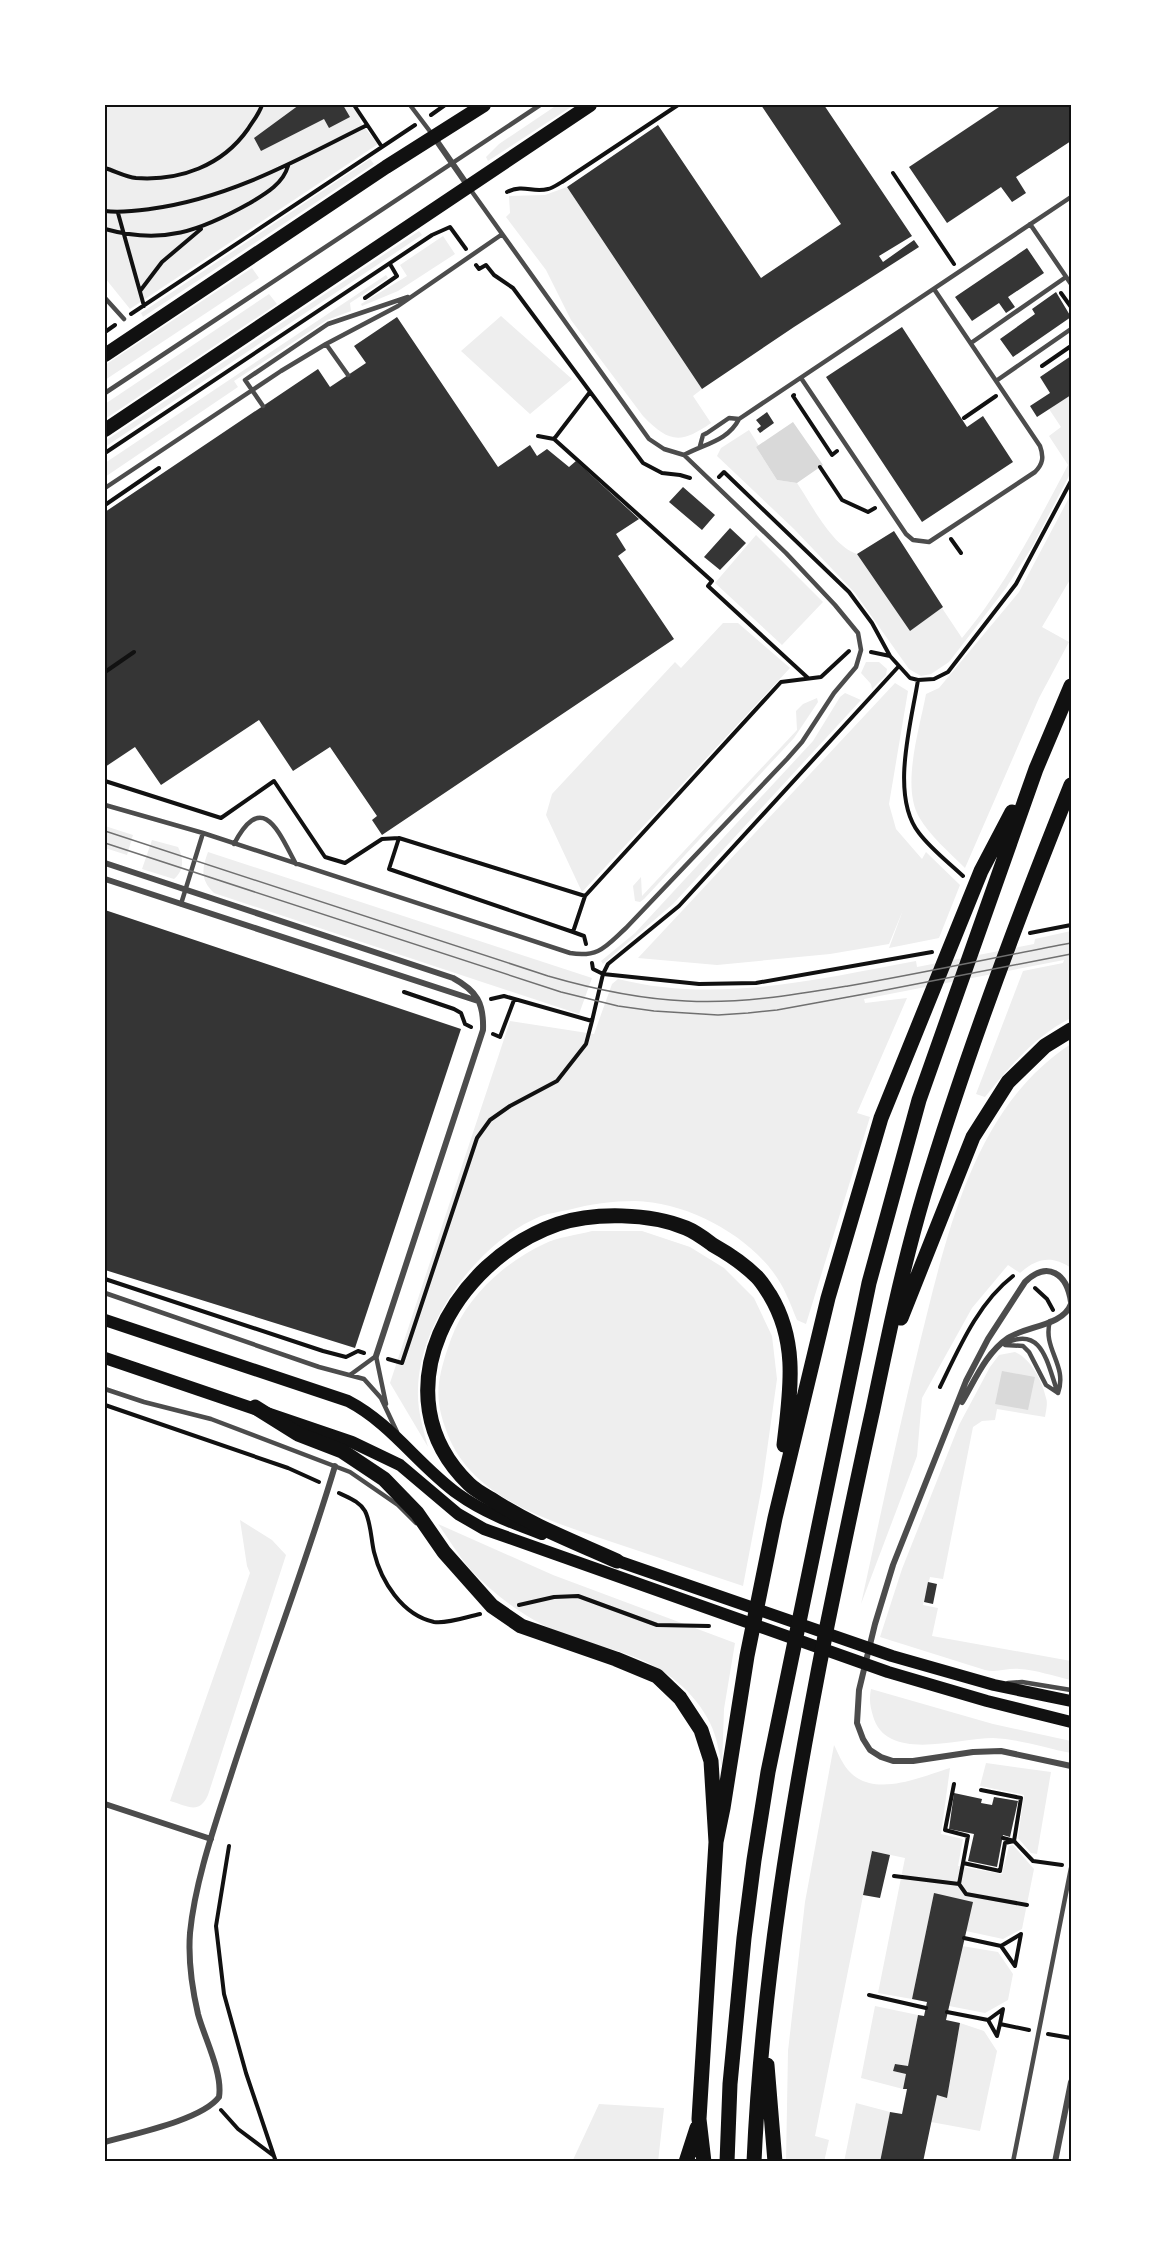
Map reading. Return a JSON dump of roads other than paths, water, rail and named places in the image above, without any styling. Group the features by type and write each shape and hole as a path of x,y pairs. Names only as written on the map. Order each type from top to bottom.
{"highway":[{"path":"727,2162 730,2084 744,1938 768,1772 869,1283 919,1100 1036,769 1071,686"},
{"path":"716,1842 747,1656 775,1518 828,1298 881,1118 981,871 1036,769"},
{"path":"754,2162 763,2020 797,1777 840,1561 883,1363 924,1196 954,1102 1031,886 1071,785"},
{"path":"883,1363 973,1137 1008,1082 1045,1046 1071,1030"},
{"path":"617,1561 510,1511 470,1486 444,1455 429,1418 426,1391 436,1344 446,1321 465,1289 492,1261 558,1224 594,1216 635,1216 687,1228 733,1257 759,1278 780,1313 788,1334 790,1354 790,1392 775,1518"},
{"path":"255,1407 298,1434 342,1451 384,1479 417,1513 444,1552 492,1606 521,1626 616,1659 657,1676 680,1698 701,1730 711,1761 716,1842 699,2119 704,2162"},
{"path":"763,2020 775,2162"},
{"path":"686,2162 699,2119"}],"main road":[{"path":"105,355 484,105"},
{"path":"105,430 590,105"},
{"path":"105,1320 348,1401 380,1421 457,1493 495,1516 617,1561 892,1656 994,1684 1071,1701"},
{"path":"105,1358 255,1407 352,1442 400,1465 458,1514 484,1529 888,1672 1071,1722"}],"street":[{"path":"434,137 468,186"},
{"path":"105,863 453,978 470,987 478,1002 483,1030 376,1356"},
{"path":"105,879 478,1002"},
{"path":"952,1418 986,1361 998,1347 1008,1338 1066,1313 1071,1303 1064,1278 1041,1271 1033,1274 1025,1282 988,1339 966,1381 893,1565 875,1624 859,1690 857,1724 870,1750 893,1761 913,1761 973,1752 1001,1751 1071,1766"},
{"path":"105,2142 183,2119 214,2103 220,2092 198,2015 189,1956 194,1908 211,1839 241,1744 335,1466"},
{"path":"105,1804 211,1839"},
{"path":"1054,2162 1071,2082"}],"lane":[{"path":"410,105 434,137"},
{"path":"105,393 540,105"},
{"path":"105,805 203,833 585,956 596,953 606,946 634,920 802,742 834,693 856,667 861,650 858,633 836,605 684,455 664,449 649,439 468,186"},
{"path":"684,455 700,446 711,444 725,435 734,429 739,419 1071,197"},
{"path":"1030,224 1071,284"},
{"path":"105,488 252,390 326,344 398,306 501,235"},
{"path":"970,343 1066,277"},
{"path":"801,378 886,501 906,534 913,540 929,542 1039,468 1042,461 1040,446 934,289"},
{"path":"263,406 245,380 328,324 414,295"},
{"path":"105,298 124,319"},
{"path":"996,381 1071,329"},
{"path":"326,344 348,375"},
{"path":"700,446 703,435 729,418 739,419"},
{"path":"234,844 241,831 251,821 257,818 265,819 276,827 296,864"},
{"path":"182,904 203,833"},
{"path":"105,1293 318,1367 364,1379 381,1398 406,1447"},
{"path":"1050,1321 1048,1340 1062,1375 1059,1393"},
{"path":"998,1347 1014,1339 1024,1338 1034,1341 1040,1347 1059,1393"},
{"path":"998,1347 1008,1344 1023,1346 1029,1352 1046,1385 1059,1393"},
{"path":"350,1376 376,1356 393,1424"},
{"path":"105,1389 144,1402 211,1419 350,1472 398,1504 444,1552"},
{"path":"994,1684 1022,1682 1071,1690"},
{"path":"1013,2162 1071,1867"}],"tram line":[{"path":"105,831 548,976 599,989 651,998 707,1002 788,995 876,981 1071,943"},
{"path":"105,843 561,992 618,1006 654,1011 718,1015 777,1010 1071,954"}]}
